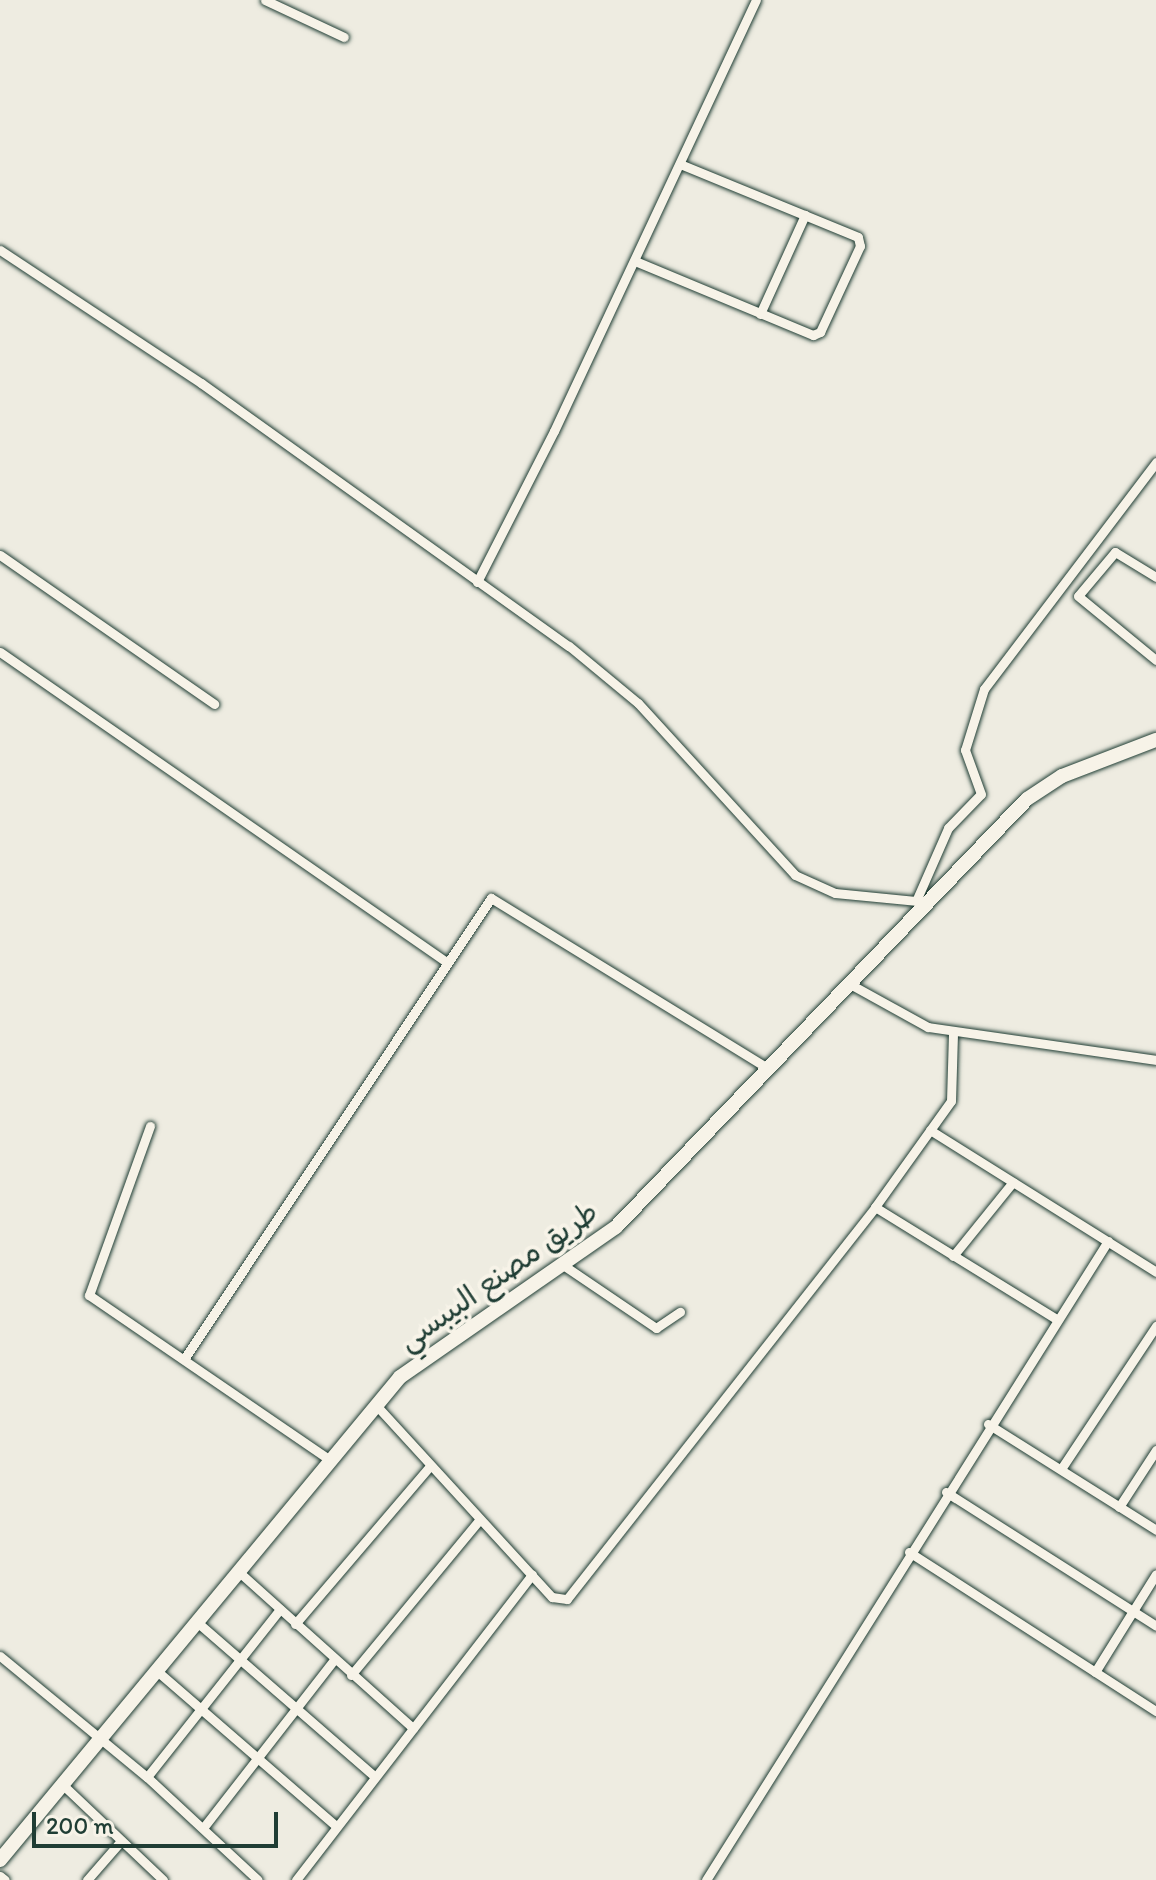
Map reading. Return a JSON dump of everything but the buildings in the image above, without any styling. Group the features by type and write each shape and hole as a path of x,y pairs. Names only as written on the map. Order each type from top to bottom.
{"main road":[{"name":"طريق مصنع البيبسي","path":"0,1860 375,1404 416,1364 566,1267 632,1212 850,984 921,901 1038,790 1075,770 1156,740"}],"street":[{"path":"265,0 344,37"},
{"path":"477,582 635,261 756,0"},
{"path":"635,261 818,335 860,246 858,237 680,164"},
{"path":"760,314 805,215"},
{"path":"0,250 201,383 626,692 795,875 835,893 921,901 948,828 981,794 965,750 984,689 1156,462"},
{"path":"1156,577 1115,552 1078,596 1156,660"},
{"path":"0,555 214,704"},
{"path":"0,652 445,961"},
{"path":"184,1359 486,901 500,900 769,1069"},
{"path":"850,984 928,1027 1156,1060"},
{"path":"375,1404 552,1597 567,1599 875,1207 951,1101 953,1032"},
{"path":"150,1126 89,1295 330,1460"},
{"path":"930,1130 1156,1272"},
{"path":"953,1256 1013,1182"},
{"path":"875,1207 1055,1318"},
{"path":"706,1880 988,1424 1108,1241"},
{"path":"566,1267 656,1328 680,1312"},
{"path":"1061,1469 1156,1326"},
{"path":"988,1424 1156,1530"},
{"path":"1119,1507 1156,1450"},
{"path":"295,1624 430,1466"},
{"path":"946,1492 1156,1626"},
{"path":"351,1675 480,1519"},
{"path":"909,1552 1156,1711"},
{"path":"239,1572 413,1728"},
{"path":"1095,1672 1156,1574"},
{"path":"296,1880 532,1575"},
{"path":"147,1777 280,1609"},
{"path":"197,1622 375,1777"},
{"path":"0,1656 147,1777 258,1880"},
{"path":"203,1828 334,1660"},
{"path":"157,1671 336,1826"},
{"path":"63,1785 163,1880"},
{"path":"87,1880 121,1841"},
{"path":"0,1876 5,1880"}]}
